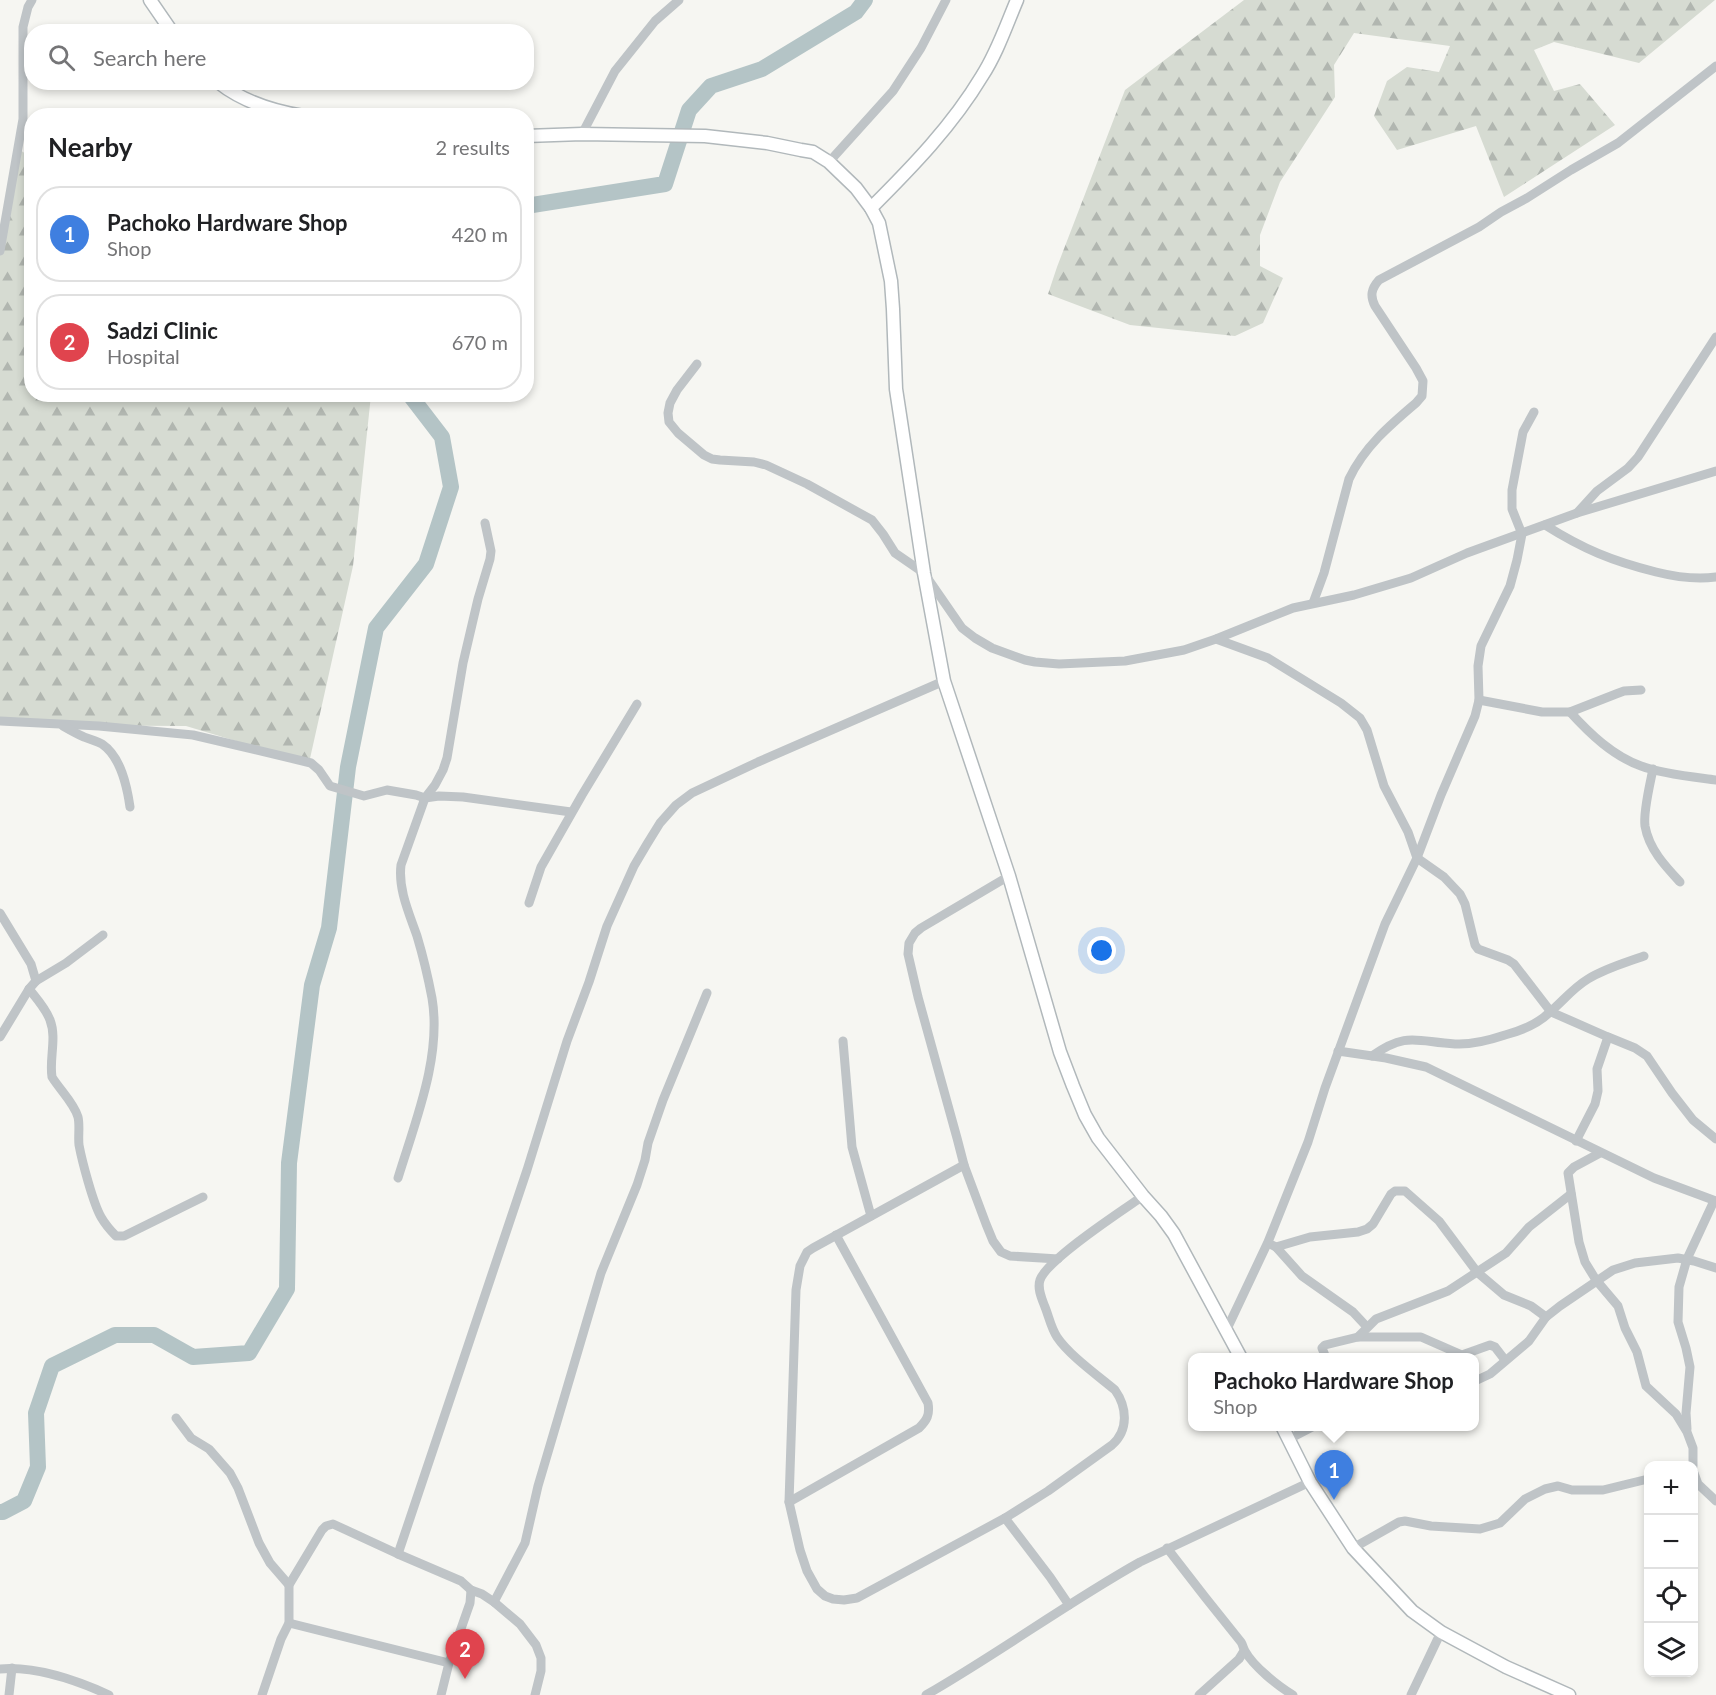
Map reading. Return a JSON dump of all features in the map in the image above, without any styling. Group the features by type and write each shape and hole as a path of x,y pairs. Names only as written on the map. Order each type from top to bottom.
{"street":[{"path":"0,252 23,119 22,27 32,0"},
{"path":"150,0 166,24"},
{"path":"582,134 620,64 655,21 679,0"},
{"path":"829,162 893,91 921,48 946,0"},
{"path":"871,208 918,160 960,109 983,76 1017,0"},
{"path":"1312,603 1324,573 1353,469 1371,445 1422,396 1423,381 1375,306 1371,294 1374,286 1379,280 1479,228 1501,212 1618,143 1716,66"},
{"path":"231,90 265,108"},
{"path":"534,136 705,136 767,143 813,152 829,162 856,188 871,208 879,223 891,281 896,389 924,573 944,681 1009,876 1060,1052 1073,1086 1098,1138 1173,1234 1238,1353"},
{"path":"1577,513 1597,491 1628,468 1638,457 1716,337"},
{"path":"697,364 677,390 669,408 669,422 678,433 712,459 766,465 807,484 872,520 895,553 924,573 962,628 992,648 1025,660 1059,663 1125,661 1184,650 1274,615 1411,578 1467,552 1577,513 1716,471"},
{"path":"1226,1331 1272,1244 1338,1051 1385,924 1417,858 1441,795 1470,731 1479,700 1478,666 1481,646 1510,586 1522,534 1512,509 1512,490 1523,432 1534,412"},
{"path":"398,1178 425,1085 434,1039 434,1019 428,979 400,881 401,865 425,798 435,785 447,758 463,663 490,559 491,550 485,523"},
{"path":"1545,525 1595,553 1634,566 1682,577 1701,579 1716,577"},
{"path":"1216,639 1268,658 1341,703 1360,718 1367,730 1384,786 1408,832 1417,858 1444,877 1460,894 1478,949 1514,964 1551,1012 1635,1048 1647,1056 1693,1120 1716,1139"},
{"path":"398,1554 607,926 634,866 660,823 676,805 692,793 944,681"},
{"path":"1479,700 1542,712 1570,712 1616,694 1641,690"},
{"path":"529,903 541,867 636,704"},
{"path":"1570,712 1599,741 1632,762 1653,769 1716,780"},
{"path":"0,721 99,726 217,739 311,763 330,786 364,796 387,790 425,798 463,797 572,812"},
{"path":"61,724 82,736 101,743 107,749 124,780 130,807"},
{"path":"1653,769 1645,825 1653,849 1680,882"},
{"path":"1009,876 921,928 912,938 908,954 964,1165 997,1248 1010,1256 1058,1258"},
{"path":"0,913 32,964 32,985 51,1021 52,1077 75,1110 78,1119 79,1146 100,1217 116,1236 124,1236 203,1197"},
{"path":"0,1036 32,985 103,935"},
{"path":"1372,1056 1391,1044 1417,1038 1456,1044 1478,1042 1508,1034 1544,1018 1571,991 1588,979 1644,956"},
{"path":"494,1602 525,1543 538,1486 601,1273 637,1185 663,1100 708,993"},
{"path":"1576,1140 1595,1104 1598,1091 1597,1069 1608,1037"},
{"path":"843,1041 852,1146 871,1216"},
{"path":"1338,1051 1426,1067 1600,1153 1654,1178 1715,1201 1687,1259 1679,1287 1678,1322 1690,1367 1686,1413 1687,1432"},
{"path":"1600,1153 1568,1173 1582,1252 1590,1271 1618,1306 1625,1328 1637,1352 1646,1386 1676,1414 1687,1432 1693,1448 1693,1461"},
{"path":"964,1165 807,1252 800,1266 794,1317 789,1502 807,1571 817,1589 825,1596 844,1600 857,1598 1005,1518 1048,1491 1121,1437 1124,1428 1124,1407 1121,1399 1115,1390 1058,1338 1041,1298 1039,1282 1058,1258 1143,1196"},
{"path":"1272,1244 1367,1229 1373,1224 1391,1194 1400,1190 1410,1194 1439,1221 1477,1272 1504,1294 1531,1306 1546,1317"},
{"path":"1358,1337 1382,1316 1448,1291 1506,1253 1529,1227 1571,1194"},
{"path":"789,1502 919,1428 927,1420 930,1412 928,1403 836,1235"},
{"path":"1272,1244 1302,1276 1353,1312 1367,1327"},
{"path":"1479,1379 1488,1375 1529,1341 1546,1317 1613,1270 1635,1263 1669,1259 1687,1259 1716,1268"},
{"path":"1324,1353 1322,1350 1325,1344 1358,1337 1421,1337 1457,1353"},
{"path":"1468,1353 1492,1345 1505,1360"},
{"path":"176,1418 191,1438 209,1449 230,1473 259,1543 270,1563 289,1585"},
{"path":"1285,1431 1310,1482 1353,1548 1412,1611 1442,1632 1506,1666 1569,1695"},
{"path":"1289,1439 1304,1431"},
{"path":"1353,1548 1399,1522 1480,1529 1500,1523 1525,1499 1545,1489 1558,1486 1572,1490 1603,1490 1644,1480"},
{"path":"926,1695 996,1653 1114,1576 1167,1548 1310,1482"},
{"path":"1698,1486 1716,1501"},
{"path":"1005,1518 1069,1605"},
{"path":"262,1695 281,1639 289,1623 289,1585 322,1530 333,1524 461,1581 471,1590 494,1602 520,1624 536,1645 541,1658 535,1695"},
{"path":"1167,1548 1241,1642 1244,1651 1267,1676 1293,1695"},
{"path":"441,1695 448,1663 470,1603 471,1590"},
{"path":"289,1623 448,1663"},
{"path":"1411,1695 1442,1632"},
{"path":"1199,1695 1239,1659 1244,1651"},
{"path":"9,1695 12,1668"},
{"path":"0,1669 12,1668 50,1674 109,1695"}],"green space":[{"path":"1244,0 1715,0 1639,63 1554,42 1534,50 1554,91 1580,84 1615,125 1504,197 1476,126 1397,150 1374,116 1387,81 1407,67 1439,72 1450,46 1354,33 1334,65 1335,97 1280,182 1260,235 1260,266 1283,278 1263,323 1235,336 1130,325 1048,294 1125,90"},
{"path":"20,150 24,153 24,402 370,402 353,566 309,763 186,726 0,725 0,239"}],"waterway":[{"path":"534,205 665,184 689,110 711,86 762,69 856,12 865,0"},
{"path":"0,1512 24,1501 38,1467 36,1413 52,1366 115,1335 154,1335 193,1357 249,1353 287,1289 289,1163 312,985 329,928 348,767 376,628 426,564 451,487 442,437 415,402"}],"place":[{"name":"Pachoko Hardware Shop","path":"1334,1500"},
{"name":"Sadzi Clinic","path":"465,1679"}]}
